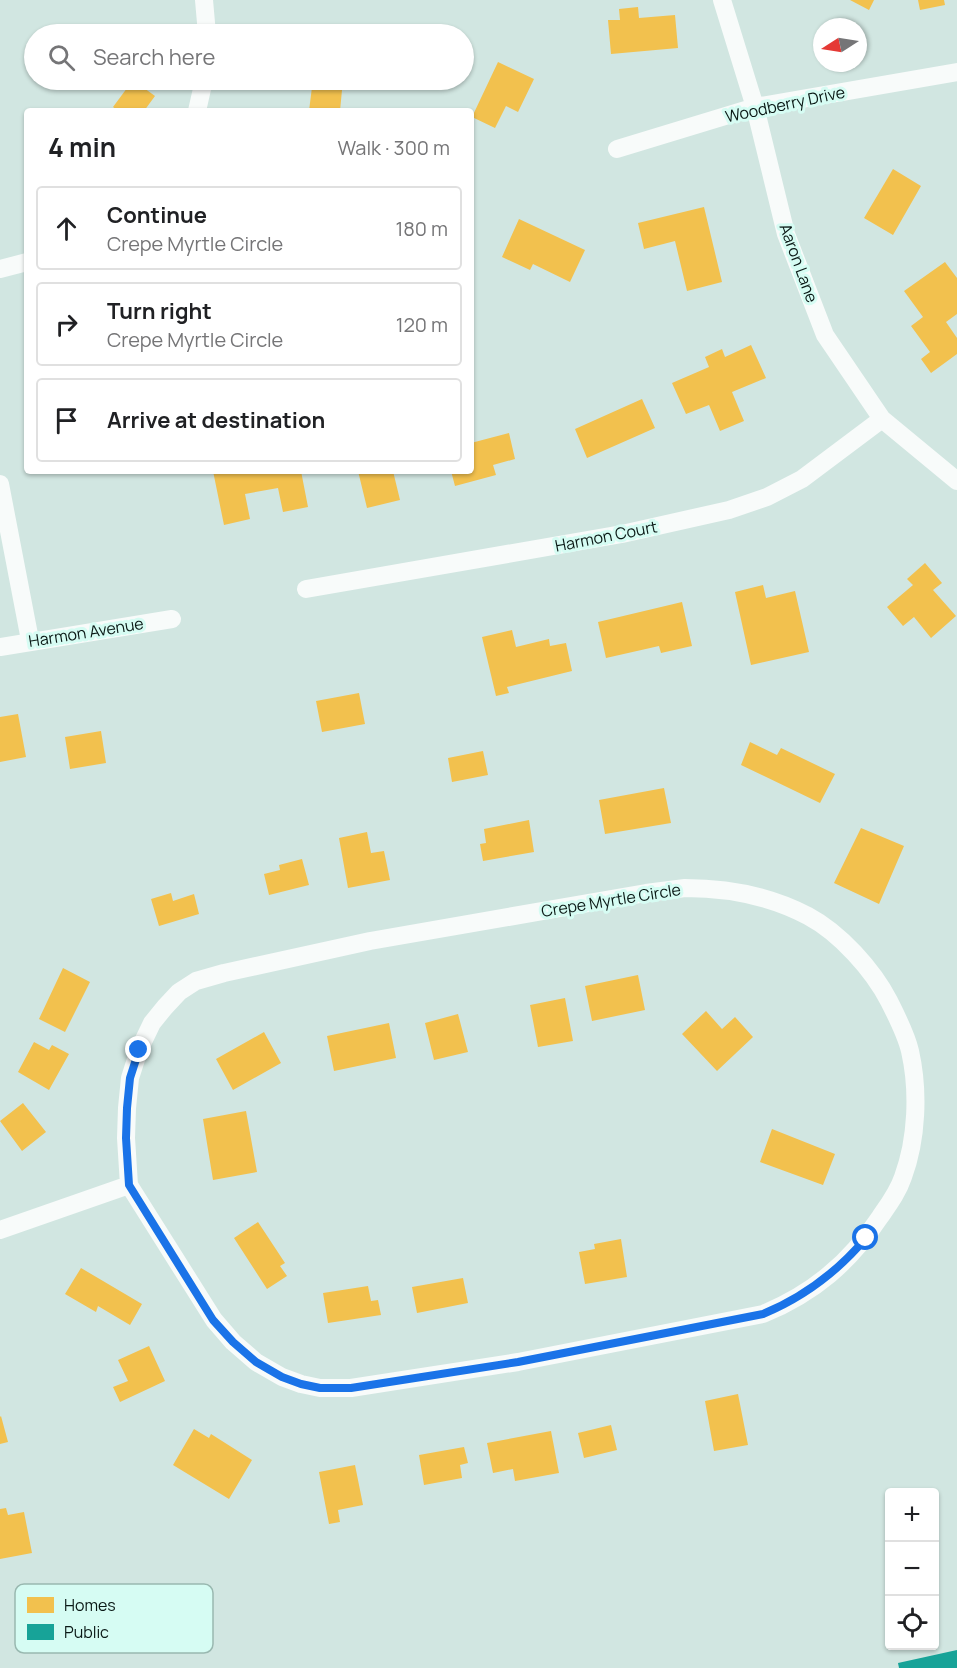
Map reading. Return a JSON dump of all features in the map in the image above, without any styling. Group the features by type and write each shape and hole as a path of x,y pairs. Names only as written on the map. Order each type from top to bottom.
{"street":[{"path":"204,0 206,24"},
{"name":"Aaron Lane","path":"722,0 755,107 786,234 825,335 882,419 957,481"},
{"name":"Woodberry Drive","path":"617,149 755,107 957,72"},
{"path":"198,108 202,90"},
{"path":"0,269 24,263"},
{"name":"Harmon Court","path":"306,589 622,534 729,510 767,497 802,478 882,419"},
{"path":"0,484 30,640"},
{"name":"Harmon Avenue","path":"0,646 172,619"},
{"name":"Crepe Myrtle Circle","path":"715,888 745,893 783,904 810,917 849,949 881,987 900,1022 910,1050 915,1079 911,1149 903,1178 894,1196 866,1238 847,1260 824,1279 781,1306 763,1314 518,1362 351,1388 320,1388 282,1377 256,1362 233,1342 213,1320 129,1185 127,1108 130,1078 139,1050 153,1023 165,1007 196,981 370,941 656,891 715,888"},
{"path":"0,1230 129,1185"}],"building: Homes":[{"path":"850,0 874,0 869,10"},
{"path":"918,0 944,0 945,5 920,10"},
{"path":"638,7 639,18 675,15 678,48 611,54 608,20 620,20 619,9"},
{"path":"498,62 534,79 518,112 506,106 495,128 474,118 474,113"},
{"path":"126,90 147,90 155,96 146,108 113,107"},
{"path":"312,90 342,90 340,108 309,108"},
{"path":"893,169 921,186 893,235 864,218"},
{"path":"704,207 722,282 687,291 675,241 644,249 638,223"},
{"path":"519,219 585,250 570,282 533,264 530,270 502,257"},
{"path":"945,262 957,278 957,314 946,322 957,338 957,354 931,373 921,359 930,352 911,326 923,317 904,291"},
{"path":"751,345 766,378 732,392 744,421 720,431 709,405 686,414 672,383 709,367 705,357 722,349 725,357"},
{"path":"642,399 655,428 587,458 575,429"},
{"path":"509,433 515,459 493,465 496,475 455,486 452,474 474,474 474,442"},
{"path":"214,474 302,474 308,507 283,512 278,488 245,494 250,519 224,525"},
{"path":"359,474 394,474 400,500 367,508"},
{"path":"925,563 942,583 933,590 956,616 931,638 914,617 903,626 887,607 913,585 907,579"},
{"path":"763,585 766,598 795,591 809,652 751,665 735,592"},
{"path":"682,602 692,646 661,653 659,646 606,658 598,622"},
{"path":"512,630 516,647 549,639 550,646 566,643 572,671 507,687 509,693 496,696 482,637"},
{"path":"359,693 365,724 322,732 316,701"},
{"path":"18,714 26,757 0,762 0,717"},
{"path":"101,731 106,763 70,769 65,737"},
{"path":"750,742 777,755 781,748 835,774 820,803 741,765"},
{"path":"483,751 488,775 452,782 448,758"},
{"path":"664,788 671,823 605,834 599,800"},
{"path":"529,820 534,852 483,861 480,844 486,843 484,829"},
{"path":"861,828 904,846 879,904 834,883"},
{"path":"367,832 371,853 384,851 390,880 348,888 339,838"},
{"path":"302,859 309,885 269,895 264,874 280,870 279,865"},
{"path":"171,893 173,901 194,894 199,914 159,926 151,899"},
{"path":"63,968 90,982 65,1032 39,1019"},
{"path":"638,975 645,1010 592,1021 585,986"},
{"path":"565,998 573,1041 538,1047 530,1005"},
{"path":"706,1011 722,1029 735,1017 753,1037 717,1071 682,1034"},
{"path":"458,1014 468,1052 434,1060 425,1023"},
{"path":"389,1023 396,1058 334,1071 327,1036"},
{"path":"264,1032 281,1063 233,1090 216,1059"},
{"path":"34,1042 49,1050 52,1045 69,1054 49,1090 18,1072"},
{"path":"23,1103 46,1132 22,1151 0,1121"},
{"path":"246,1111 257,1172 213,1180 203,1119"},
{"path":"772,1129 835,1154 823,1185 760,1162"},
{"path":"258,1222 285,1263 280,1266 287,1276 267,1289 234,1238"},
{"path":"621,1239 627,1277 585,1284 579,1252 595,1249 594,1244"},
{"path":"81,1268 142,1304 130,1325 98,1306 96,1312 65,1294"},
{"path":"463,1278 468,1303 417,1313 412,1287"},
{"path":"368,1286 371,1301 378,1300 381,1315 328,1323 323,1293"},
{"path":"149,1346 165,1381 120,1402 113,1387 128,1381 118,1360"},
{"path":"738,1394 748,1445 714,1451 705,1401"},
{"path":"0,1417 8,1442 0,1444"},
{"path":"611,1425 617,1450 584,1458 578,1433"},
{"path":"194,1429 209,1438 211,1434 252,1460 229,1499 173,1465"},
{"path":"551,1431 559,1473 515,1481 513,1469 493,1473 487,1443"},
{"path":"464,1447 468,1463 460,1465 462,1478 424,1485 419,1455"},
{"path":"355,1465 363,1505 338,1510 340,1522 329,1524 319,1472"},
{"path":"6,1508 8,1515 24,1512 32,1553 0,1559 0,1509"}],"building: Public":[{"path":"957,1650 957,1668 899,1668 898,1663"}],"route":[{"path":"139,1050 130,1078 127,1108 129,1185 213,1320 256,1362 282,1377 301,1384 320,1388 351,1388 518,1362 763,1314 781,1306 824,1279 847,1260 866,1238"}]}
